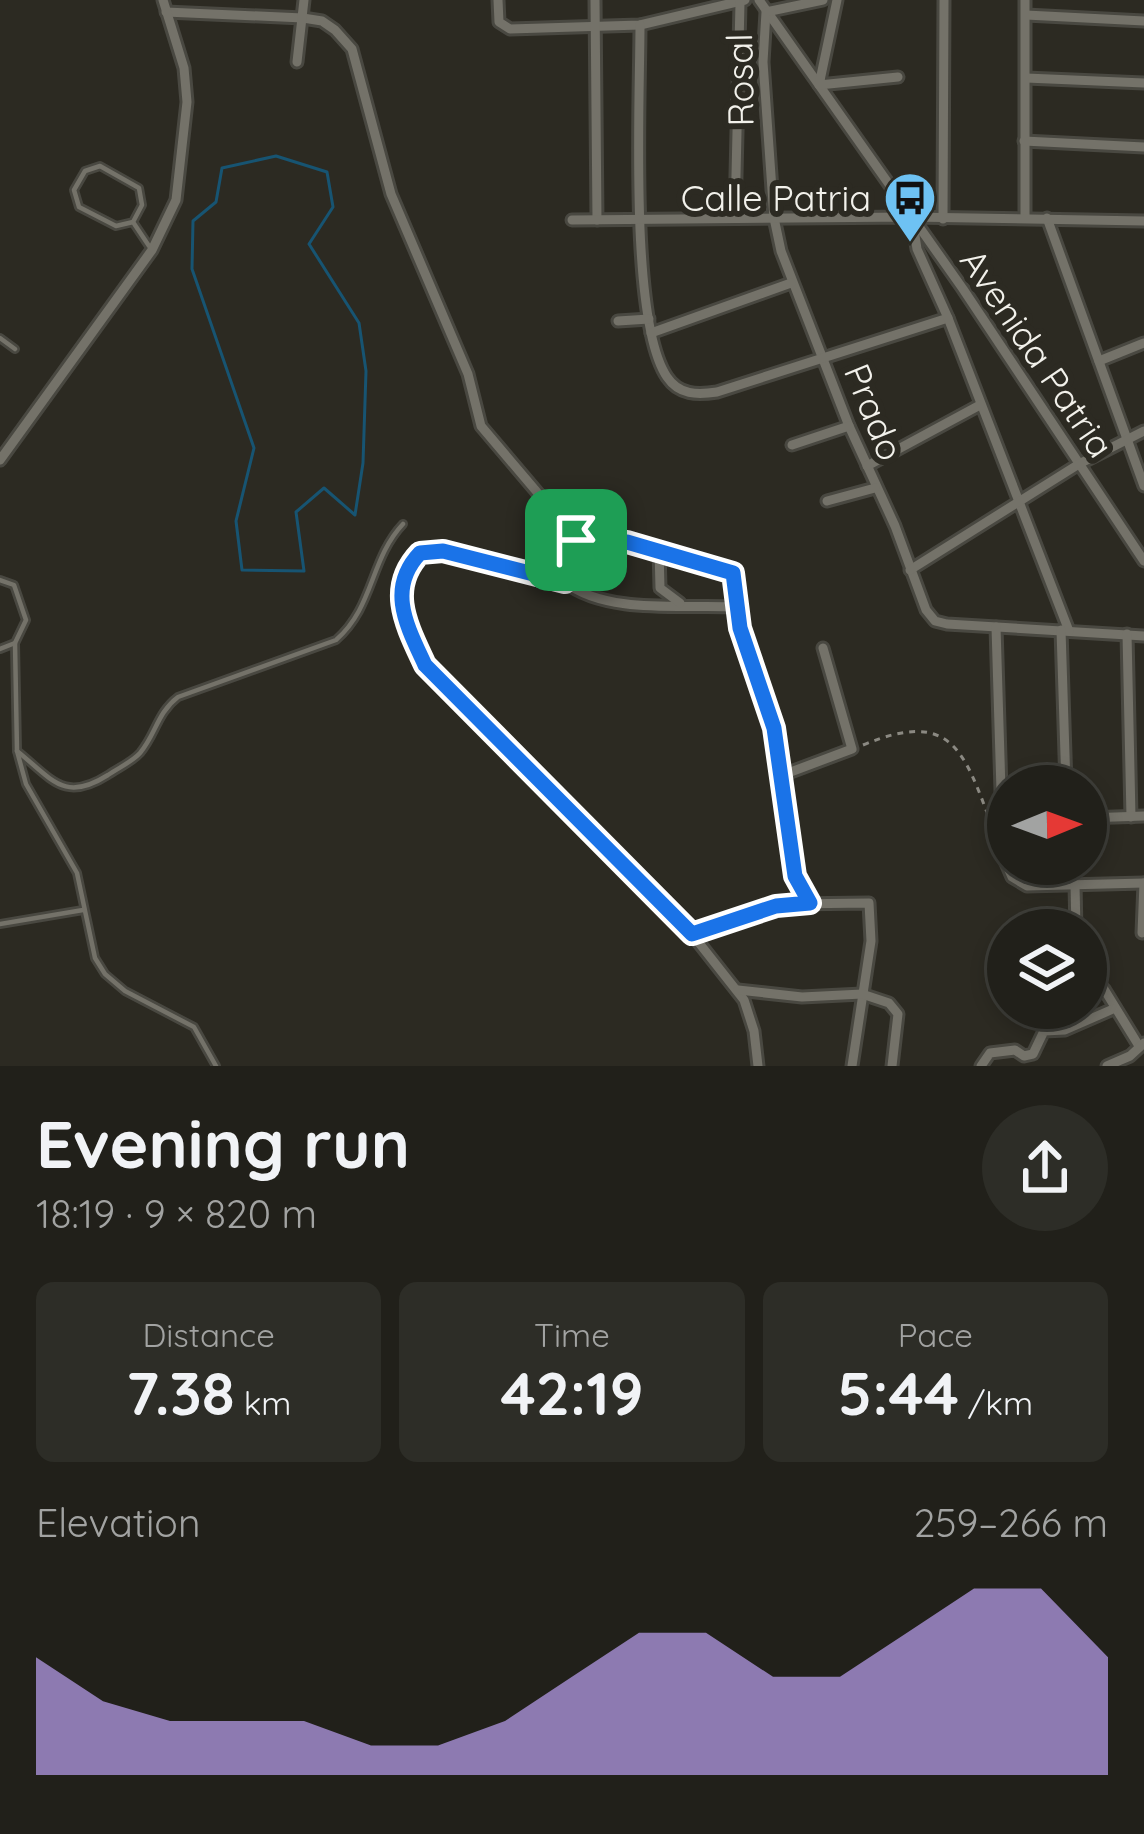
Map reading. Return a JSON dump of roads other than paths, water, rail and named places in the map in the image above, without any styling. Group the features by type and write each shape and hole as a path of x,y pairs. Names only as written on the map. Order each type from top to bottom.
{"street":[{"path":"297,62 304,0"},
{"path":"498,0 501,26 510,29 640,25 742,2 735,218"},
{"path":"595,0 597,220"},
{"name":"Avenida Patria","path":"759,0 1143,558"},
{"path":"766,12 823,0"},
{"path":"837,0 819,86 898,76"},
{"path":"943,219 944,0"},
{"path":"1025,0 1025,218"},
{"path":"0,460 152,250 176,200 185,132 184,68 164,6 322,21 346,38 352,50 391,194 468,374 481,426 576,540 575,562 565,582"},
{"name":"Rosal","path":"766,12 763,62 774,218"},
{"path":"1026,15 1144,21"},
{"path":"640,25 640,221 649,319 660,363 677,388 703,394 948,318"},
{"path":"1026,78 1144,83"},
{"path":"1024,141 1144,147"},
{"path":"912,217 917,249 948,318 1065,631 1066,765"},
{"name":"Prado","path":"774,218 791,283 926,610 935,621 996,626"},
{"path":"1047,218 1144,486"},
{"path":"572,220 1144,221"},
{"path":"651,332 791,283"},
{"path":"618,321 649,319"},
{"path":"1099,361 1144,343"},
{"path":"867,466 980,405"},
{"path":"792,445 849,425"},
{"path":"910,570 1079,464 1144,431"},
{"path":"827,501 875,488"},
{"path":"680,603 660,588 659,549 733,573 743,642 774,728 795,876 810,903"},
{"path":"737,607 620,603 581,596 565,582 443,551 420,553 402,575 400,588 425,665 692,934 738,990 749,1012 758,1066"},
{"path":"1002,765 996,626 1144,636"},
{"path":"1127,634 1131,817"},
{"path":"780,776 852,749 823,648"},
{"path":"1107,818 1144,816"},
{"path":"789,904 795,876"},
{"path":"1107,884 1144,883 1142,933"},
{"path":"1025,885 1075,885 1076,909"},
{"path":"692,934 789,904 869,903 871,940 852,1066"},
{"path":"738,990 802,997 862,994 889,1004 898,1015 892,1066"},
{"path":"1107,996 1142,1045 1130,1061 1107,1066"},
{"path":"982,1062 1015,1050 1033,1054 1044,1031 1065,1030 1113,1009"}],"lane":[{"path":"100,166 139,188 142,205 133,222 116,226 79,207 74,190 85,170 100,166"},
{"path":"133,222 152,250"},
{"path":"0,338 15,349"},
{"path":"17,751 64,788 90,786 139,754 163,708 178,698 336,640 356,623 390,538 403,524"},
{"path":"0,580 14,585 26,620 15,643 17,751 26,784 76,873 95,958 125,992 194,1027 216,1066"},
{"path":"0,649 15,643"},
{"path":"0,924 86,910"}],"waterway":[{"path":"276,156 327,172 333,207 309,244 359,323 366,371 363,463 355,515 324,488 296,512 304,571 242,570 236,521 254,448 192,269 193,221 216,202 222,168 276,156"}],"place":[{"name":"Calle Patria","path":"910,244"}]}
